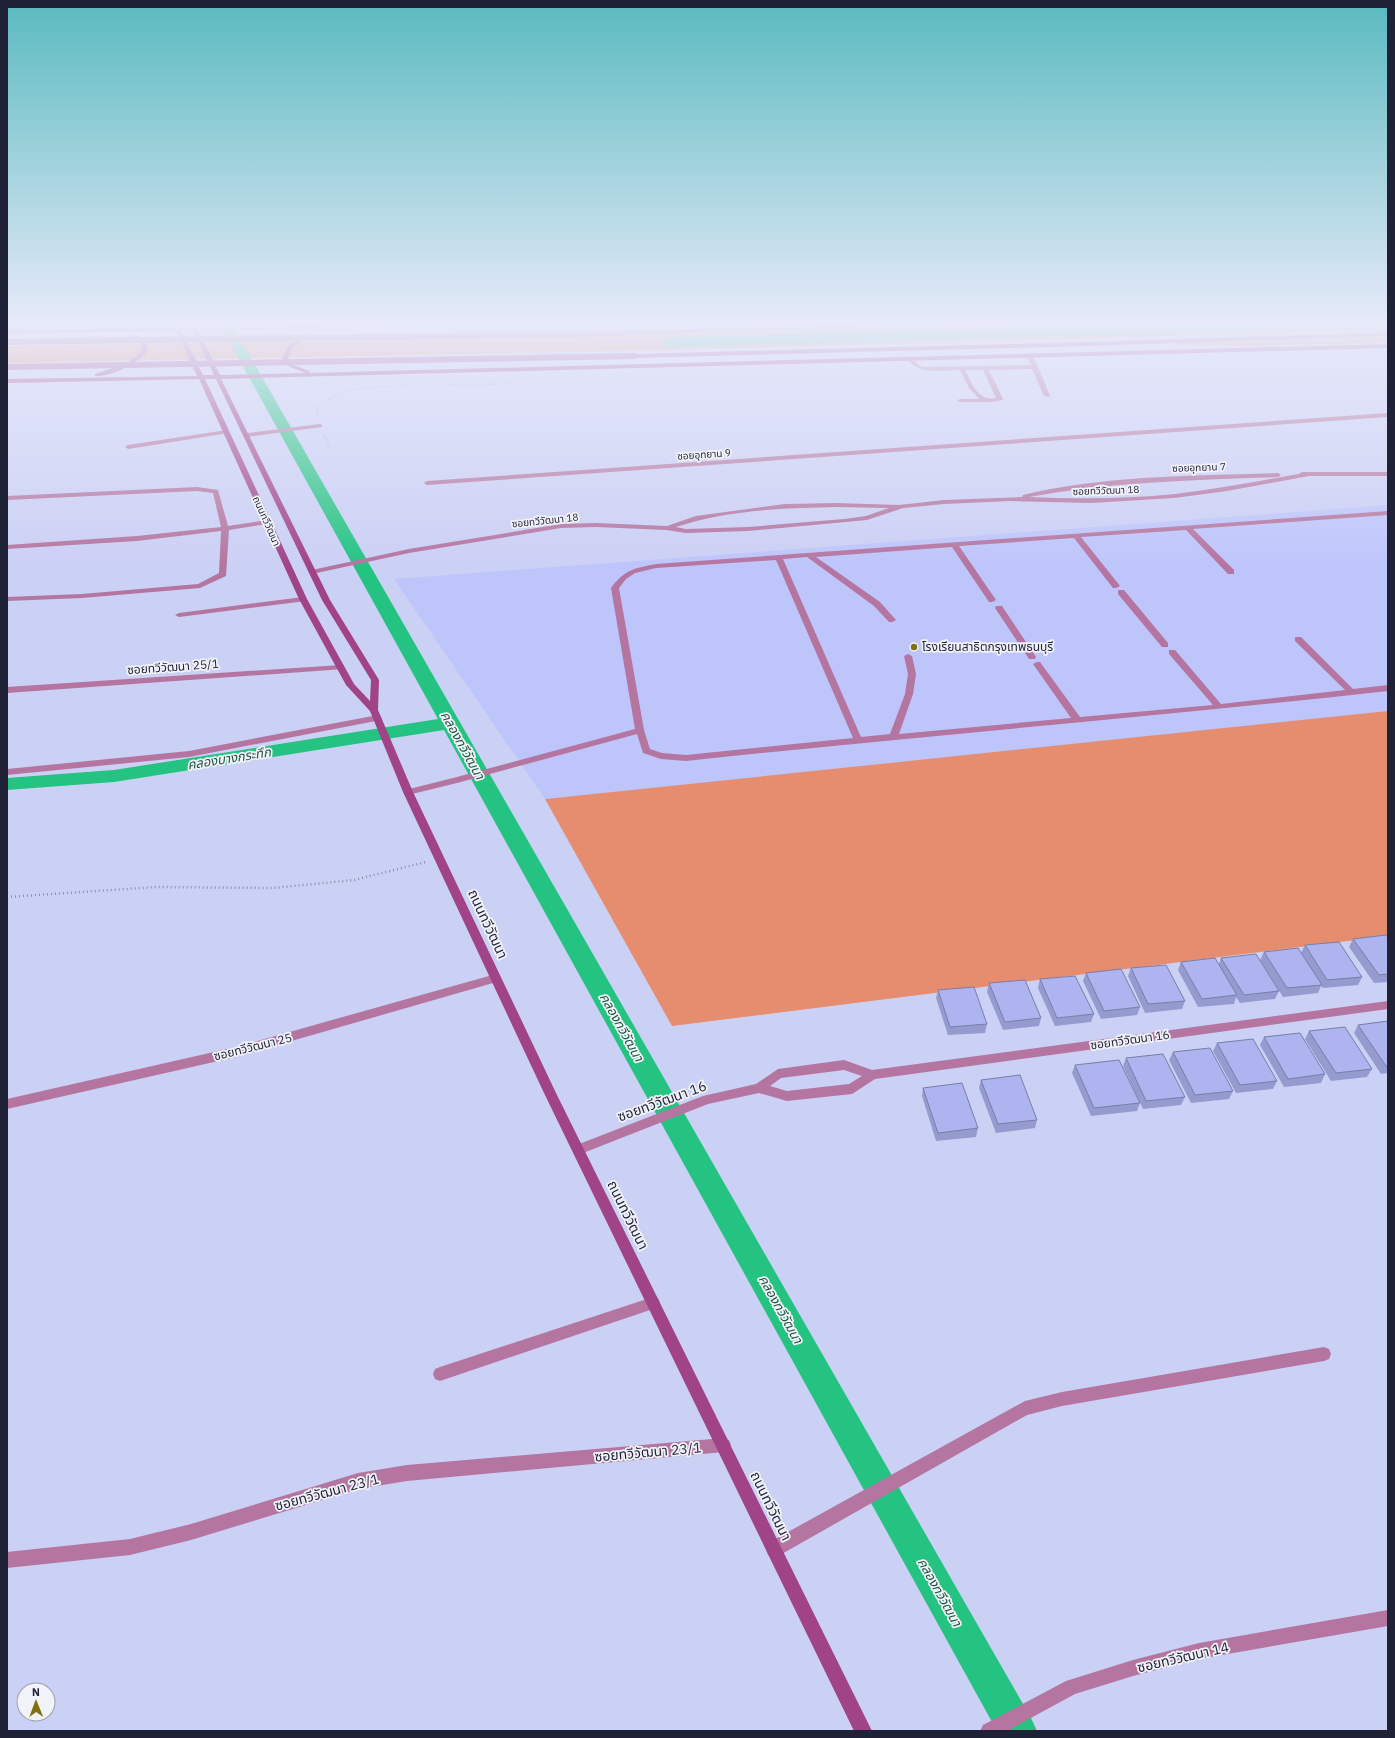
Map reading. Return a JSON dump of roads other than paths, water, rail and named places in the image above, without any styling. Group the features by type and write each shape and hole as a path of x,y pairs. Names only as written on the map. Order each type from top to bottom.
{"main road":[{"name":"ถนนทวีวัฒนา","path":"213,404 303,599 350,685 376,714 408,792 578,1150 863,1731"},
{"name":"ถนนทวีวัฒนา","path":"231,404 326,600 375,680 376,714"}],"street":[{"name":"ซอยอุทยาน 9","path":"427,483 1388,415"},
{"path":"247,435 320,426"},
{"path":"128,447 227,432"},
{"name":"ซอยทวีวัฒนา 18","path":"666,528 696,518 740,510 785,506 902,506 944,502 1011,499 1091,501 1174,496 1227,490 1309,474"},
{"name":"ซอยอุทยาน 7","path":"1011,499 1068,488 1121,481 1309,474 1388,474"},
{"path":"7,498 197,489 216,491 225,530 223,574 200,586 82,596 7,599"},
{"name":"ซอยทวีวัฒนา 18","path":"312,572 409,551 561,526 596,525 666,528 686,531 792,526 867,518 902,506"},
{"path":"1388,513 656,566 636,570 622,577 615,588 640,730 646,751 661,756 686,758 858,740 1219,707 1388,688"},
{"path":"7,547 154,538 225,530 267,522"},
{"path":"1188,528 1231,572"},
{"path":"1076,536 1165,645"},
{"path":"954,545 992,600"},
{"path":"809,555 877,604 892,620"},
{"path":"778,558 858,740"},
{"path":"179,615 303,599"},
{"path":"998,608 1032,657"},
{"path":"1298,639 1351,692"},
{"path":"1172,652 1219,707"},
{"path":"893,737 909,694 912,674 908,656"},
{"path":"1037,664 1078,721"},
{"name":"ซอยทวีวัฒนา 25/1","path":"7,690 341,668"},
{"path":"7,772 189,754 376,714"},
{"path":"408,792 454,782 640,730"},
{"name":"ซอยทวีวัฒนา 25","path":"7,1104 236,1052 308,1033 496,978"},
{"name":"ซอยทวีวัฒนา 16","path":"759,1088 787,1096 852,1089 872,1076 1388,1005"},
{"name":"ซอยทวีวัฒนา 16","path":"578,1150 707,1099 759,1088 778,1074 844,1065 872,1076"},
{"path":"440,1374 653,1302"},
{"path":"774,1549 1025,1408 1062,1399 1324,1354"},
{"name":"ซอยทวีวัฒนา 23/1","path":"7,1560 130,1547 192,1532 358,1481 407,1473 724,1445"},
{"name":"ซอยทวีวัฒนา 14","path":"989,1731 1072,1687 1133,1668 1199,1651 1388,1618"}],"waterway":[{"name":"คลองทวีวัฒนา","path":"271,404 1018,1731"},
{"name":"คลองบางกระทึก","path":"7,784 114,776 449,723"}],"place":[{"name":"โรงเรียนสาธิตกรุงเทพธนบุรี","path":"914,647"}]}
